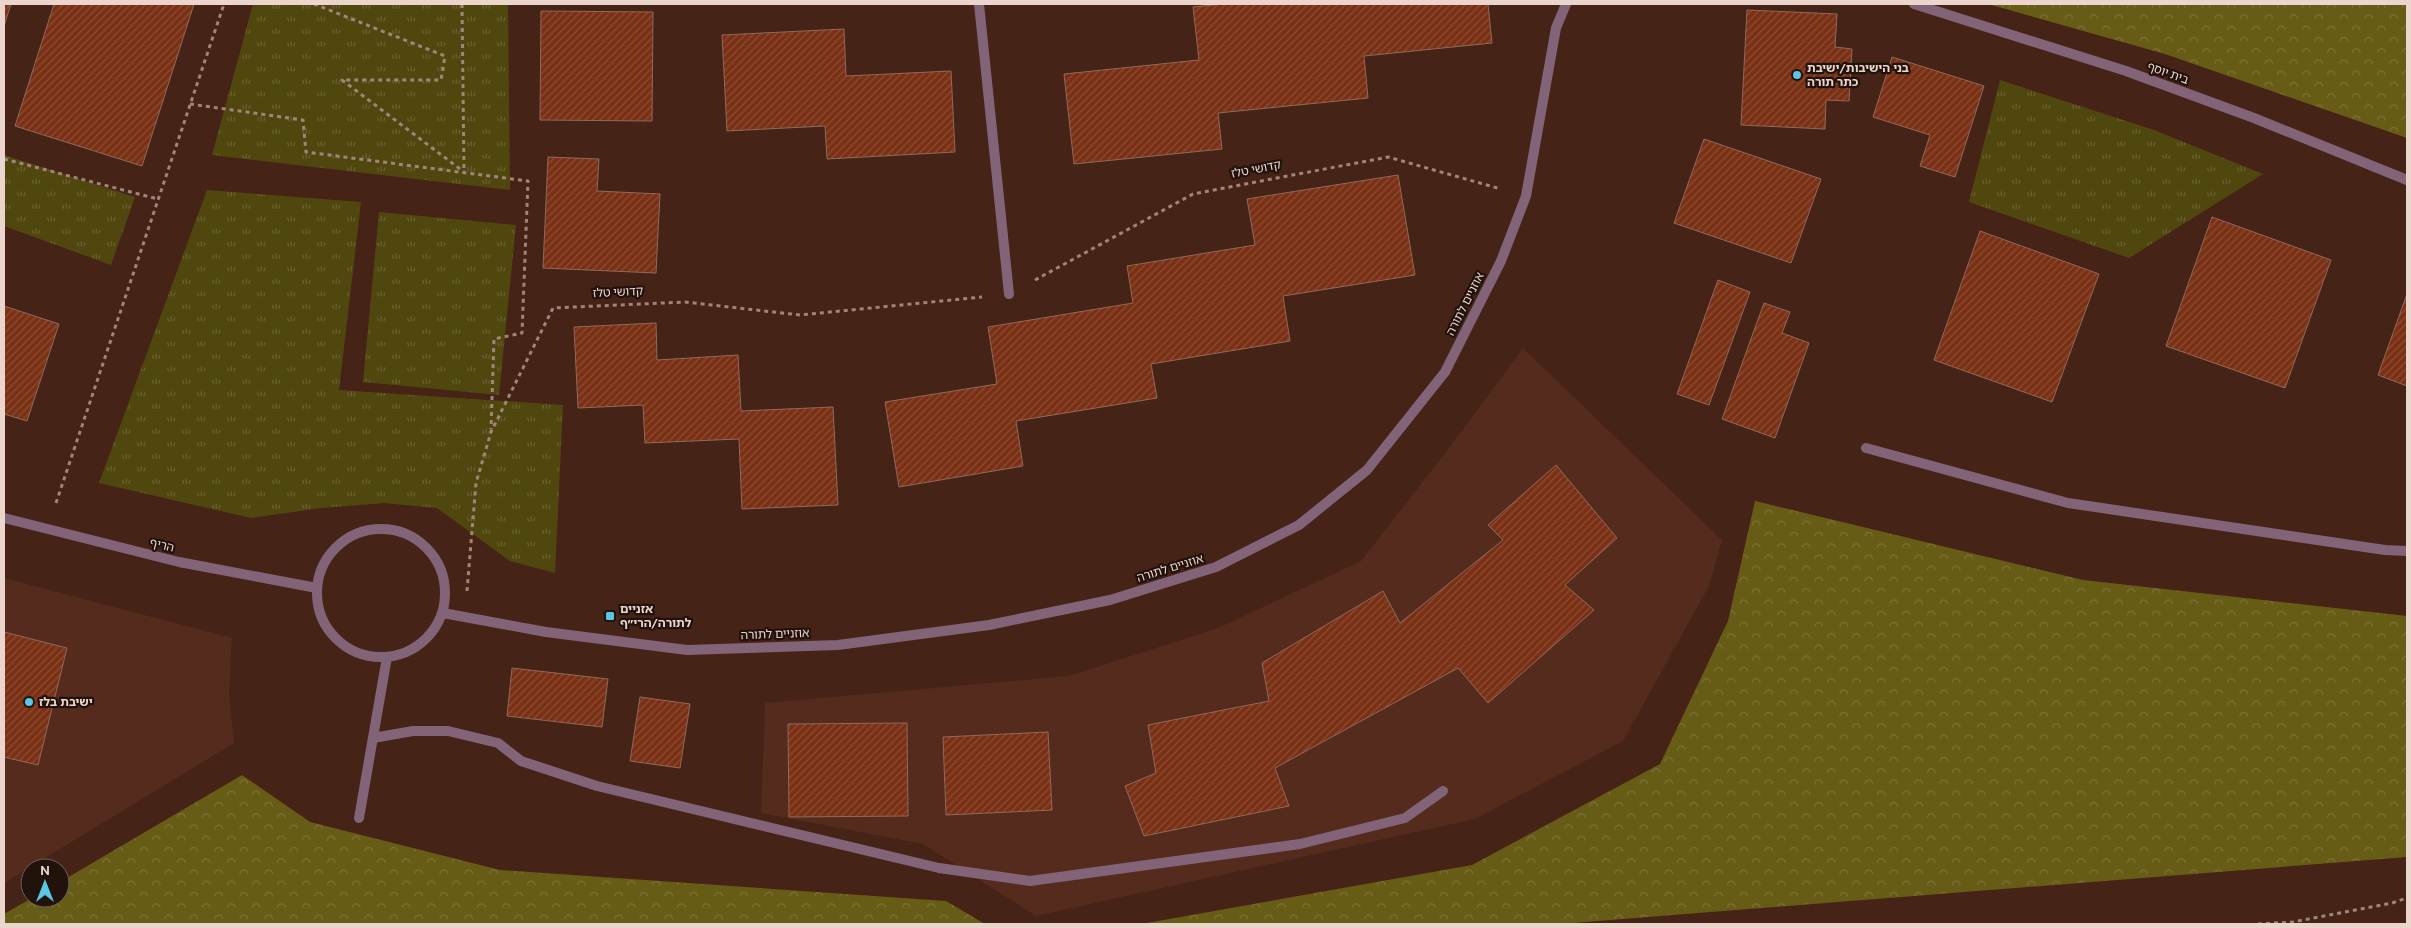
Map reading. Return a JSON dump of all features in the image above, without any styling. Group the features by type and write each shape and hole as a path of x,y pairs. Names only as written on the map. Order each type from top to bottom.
{"street":[{"path":"979,4 1008,294"},
{"name":"אוזניים לתורה","path":"442,612 546,632 687,650 838,645 989,625 1101,602 1216,567 1299,524 1367,470 1445,372 1500,261 1526,196 1554,38 1566,4"},
{"name":"בית יוסף","path":"1914,4 2126,71 2254,118 2407,180"},
{"path":"1866,448 2068,503 2385,550 2407,551"},
{"name":"הריף","path":"4,518 180,562 317,588"},
{"path":"373,529 396,530 411,536 429,550 441,568 446,590 442,612 427,637 409,650 387,656 365,654 346,646 335,636 329,630 319,610 317,588 322,567 334,549 352,536 373,529"},
{"path":"359,818 387,656"},
{"path":"373,738 413,731 448,731 498,743 521,761 597,786 939,868 1030,881 1300,844 1405,818 1443,791"}],"path":[{"path":"47,529 224,4"},
{"path":"314,4 445,56 441,80 342,80 464,172"},
{"path":"462,4 464,172"},
{"path":"190,104 303,120 306,152 528,181 522,333 494,339 491,432"},
{"name":"קדושי טלז","path":"465,617 476,483 491,432 554,308 685,302 800,315 1008,294 1194,194 1388,157 1526,196"},
{"path":"4,159 158,199"},
{"path":"2258,924 2293,922 2392,903 2407,898"}],"shaded area":[{"path":"1523,348 1722,540 1709,586 1623,741 1475,819 1036,916 923,844 761,813 765,703 1069,676 1218,628 1361,561 1449,448"},
{"path":"4,578 232,638 229,693 234,743 45,858 20,858 20,873 4,883"}],"green space":[{"path":"253,4 508,4 510,190 212,155"},
{"path":"1988,4 2407,4 2407,138 2165,54"},
{"path":"2000,80 2154,130 2263,174 2129,258 1969,202"},
{"path":"4,155 135,197 111,265 4,226"},
{"path":"207,190 361,202 339,390 563,405 555,573 510,561 437,508 384,503 321,508 251,518 99,483"},
{"path":"379,212 516,225 499,395 363,382"},
{"path":"1755,501 2083,580 2407,616 2407,857 1560,924 1141,924 1472,865 1660,764 1728,621"},
{"path":"242,775 310,822 500,870 946,901 985,924 4,924 4,914 20,905 20,908 70,908 70,876"}],"building":[{"path":"4,4 11,4 4,26"},
{"path":"54,4 194,4 142,166 15,126"},
{"path":"1223,4 1488,4 1492,43 1364,56 1368,98 1218,113 1222,149 1074,164 1064,74 1199,60 1193,7"},
{"name":"בני הישיבות/ישיבת כתר תורה","path":"1747,10 1837,14 1835,47 1852,49 1849,101 1826,100 1825,129 1741,125"},
{"path":"541,11 653,12 652,121 540,120"},
{"path":"844,29 846,76 951,71 955,152 827,159 825,126 727,131 722,35"},
{"path":"1892,57 1984,86 1955,177 1920,166 1930,135 1873,117"},
{"path":"1704,139 1821,179 1791,263 1674,223"},
{"path":"548,157 599,159 597,191 660,194 656,273 543,268"},
{"path":"1398,175 1415,275 1283,296 1290,341 1151,364 1157,398 1016,421 1023,466 899,487 885,402 997,384 988,327 1133,303 1127,266 1255,245 1247,199"},
{"path":"2212,217 2331,260 2285,388 2166,346"},
{"path":"1980,231 2099,274 2052,402 1934,360"},
{"path":"1718,280 1750,292 1709,405 1677,394"},
{"path":"2407,294 2407,386 2378,375"},
{"path":"1764,303 1790,312 1782,333 1809,343 1775,438 1722,419"},
{"path":"4,306 59,324 27,421 4,414"},
{"path":"656,323 657,360 738,355 741,411 833,407 838,505 742,509 739,439 645,443 643,405 578,408 574,327"},
{"path":"1556,465 1617,538 1565,585 1594,610 1488,703 1458,668 1275,768 1289,806 1144,836 1125,786 1156,773 1148,725 1269,701 1262,663 1383,591 1400,623 1503,540 1488,525"},
{"name":"ישיבת בלז","path":"4,632 67,648 38,765 4,757"},
{"path":"512,668 608,679 602,727 507,716"},
{"path":"640,697 690,704 680,768 630,761"},
{"path":"907,723 908,816 789,817 788,724"},
{"path":"1048,732 1052,810 946,815 943,737"}],"place":[{"name":"בני הישיבות/ישיבת כתר תורה","path":"1797,75"},
{"name":"אזניים לתורה/הרי״ף","path":"610,616"},
{"name":"ישיבת בלז","path":"29,702"}]}
